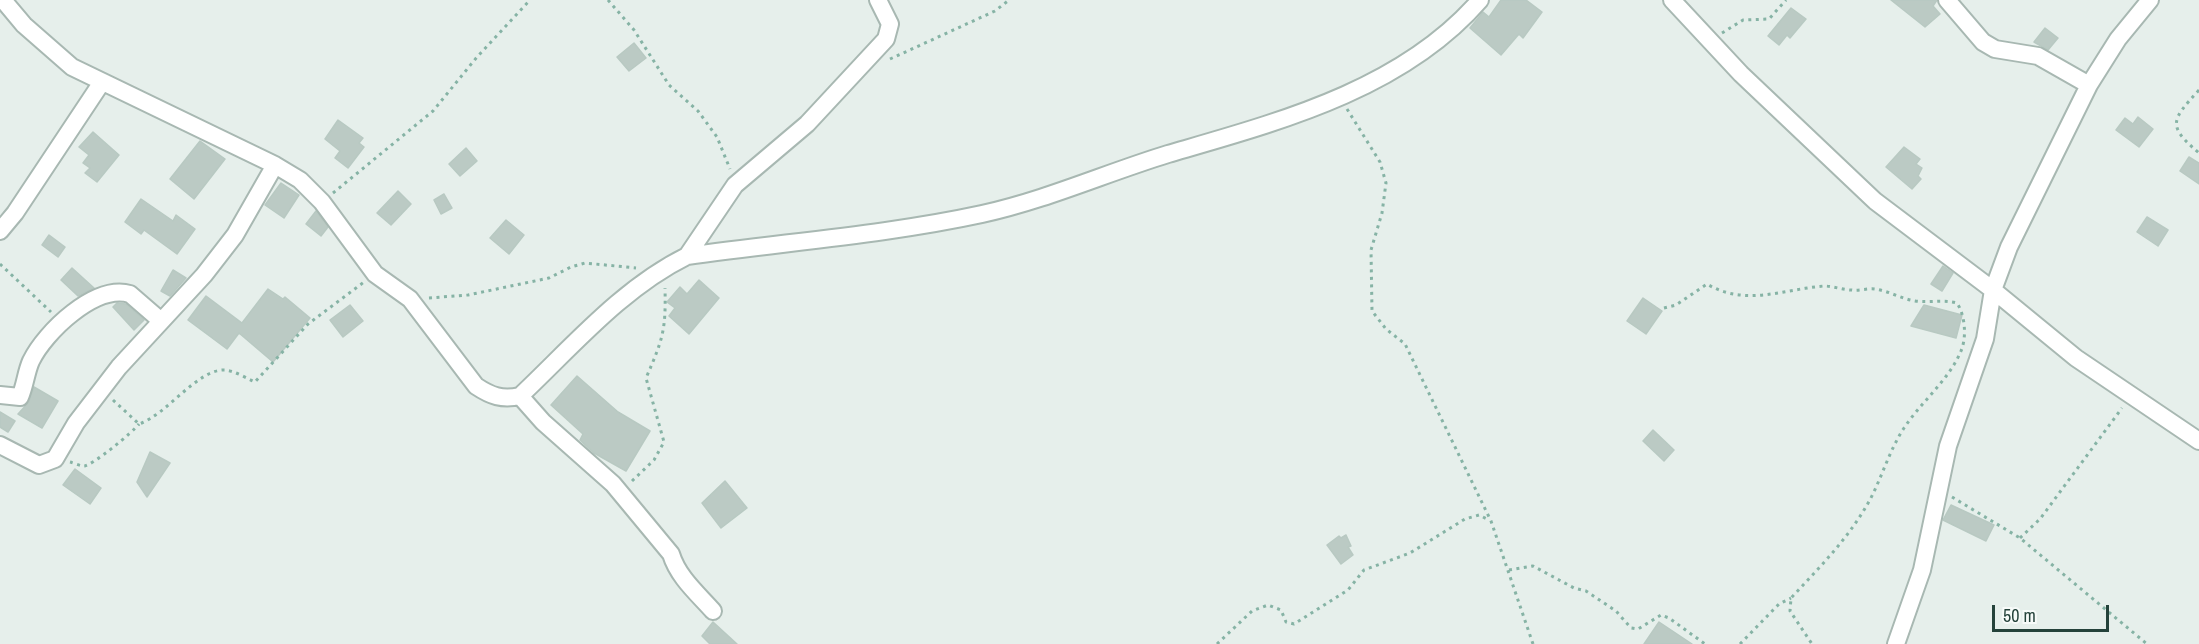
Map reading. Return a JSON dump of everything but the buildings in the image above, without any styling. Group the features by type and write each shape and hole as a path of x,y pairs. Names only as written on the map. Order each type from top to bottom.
{"street":[{"path":"3,0 49,49 72,67 275,165 300,180 322,202 375,274 410,299 476,386 490,396 507,399 520,396 586,331 661,269 687,255 917,225 984,213 1273,123 1340,97 1428,48 1460,22 1480,0"},
{"path":"687,255 735,185 807,124 886,39 890,24 878,0"},
{"path":"1672,0 1741,74 1875,201 1993,290 2076,358 2199,441"},
{"path":"1947,0 1983,42 1995,49 2038,56 2089,85"},
{"path":"1896,644 1922,570 1948,446 1985,339 1993,290 2009,247 2089,85 2118,39 2150,0"},
{"path":"0,231 15,213 102,81"},
{"path":"0,445 39,465 56,459 76,423 101,390 160,320 204,275 235,235 275,165"},
{"path":"0,395 20,397 31,362 60,322 92,301 125,292 136,298 160,320"},
{"path":"520,396 543,422 613,484 671,554 683,578 713,611"}],"path":[{"path":"322,202 433,111 477,57 530,0"},
{"path":"608,0 634,30 669,85 698,111 717,137 727,157 735,185"},
{"path":"887,60 994,11 1009,0"},
{"path":"1711,40 1743,20 1769,19 1786,0"},
{"path":"2199,90 2177,114 2174,126 2180,137 2199,153"},
{"path":"1340,97 1380,162 1386,183 1382,213 1371,250 1372,311 1386,329 1405,344 1491,521 1533,644"},
{"path":"410,299 468,295 549,278 585,263 661,269 666,323 662,342 646,378 663,442 654,460 633,482 624,477"},
{"path":"0,264 60,322"},
{"path":"56,459 85,466 96,463 113,444 131,434 139,424 173,404 191,385 214,371 228,370 255,382 308,324 375,274"},
{"path":"1664,308 1676,305 1707,284 1721,292 1738,296 1765,293 1781,295 1825,286 1853,290 1874,289 1916,301 1943,299 1957,303 1964,314 1962,349 1953,366 1904,427 1889,454 1865,509 1828,559 1791,598 1779,604 1740,644"},
{"path":"101,390 139,424"},
{"path":"2020,538 2040,519 2131,396"},
{"path":"1939,489 2020,538 2147,644"},
{"path":"1217,644 1252,612 1268,605 1281,610 1286,622 1294,624 1348,590 1364,570 1410,553 1465,519 1479,515 1491,521"},
{"path":"1509,570 1533,566 1574,588 1586,591 1616,611 1632,628 1638,628 1661,615 1669,618 1706,644"},
{"path":"1791,598 1790,612 1812,644"}]}
